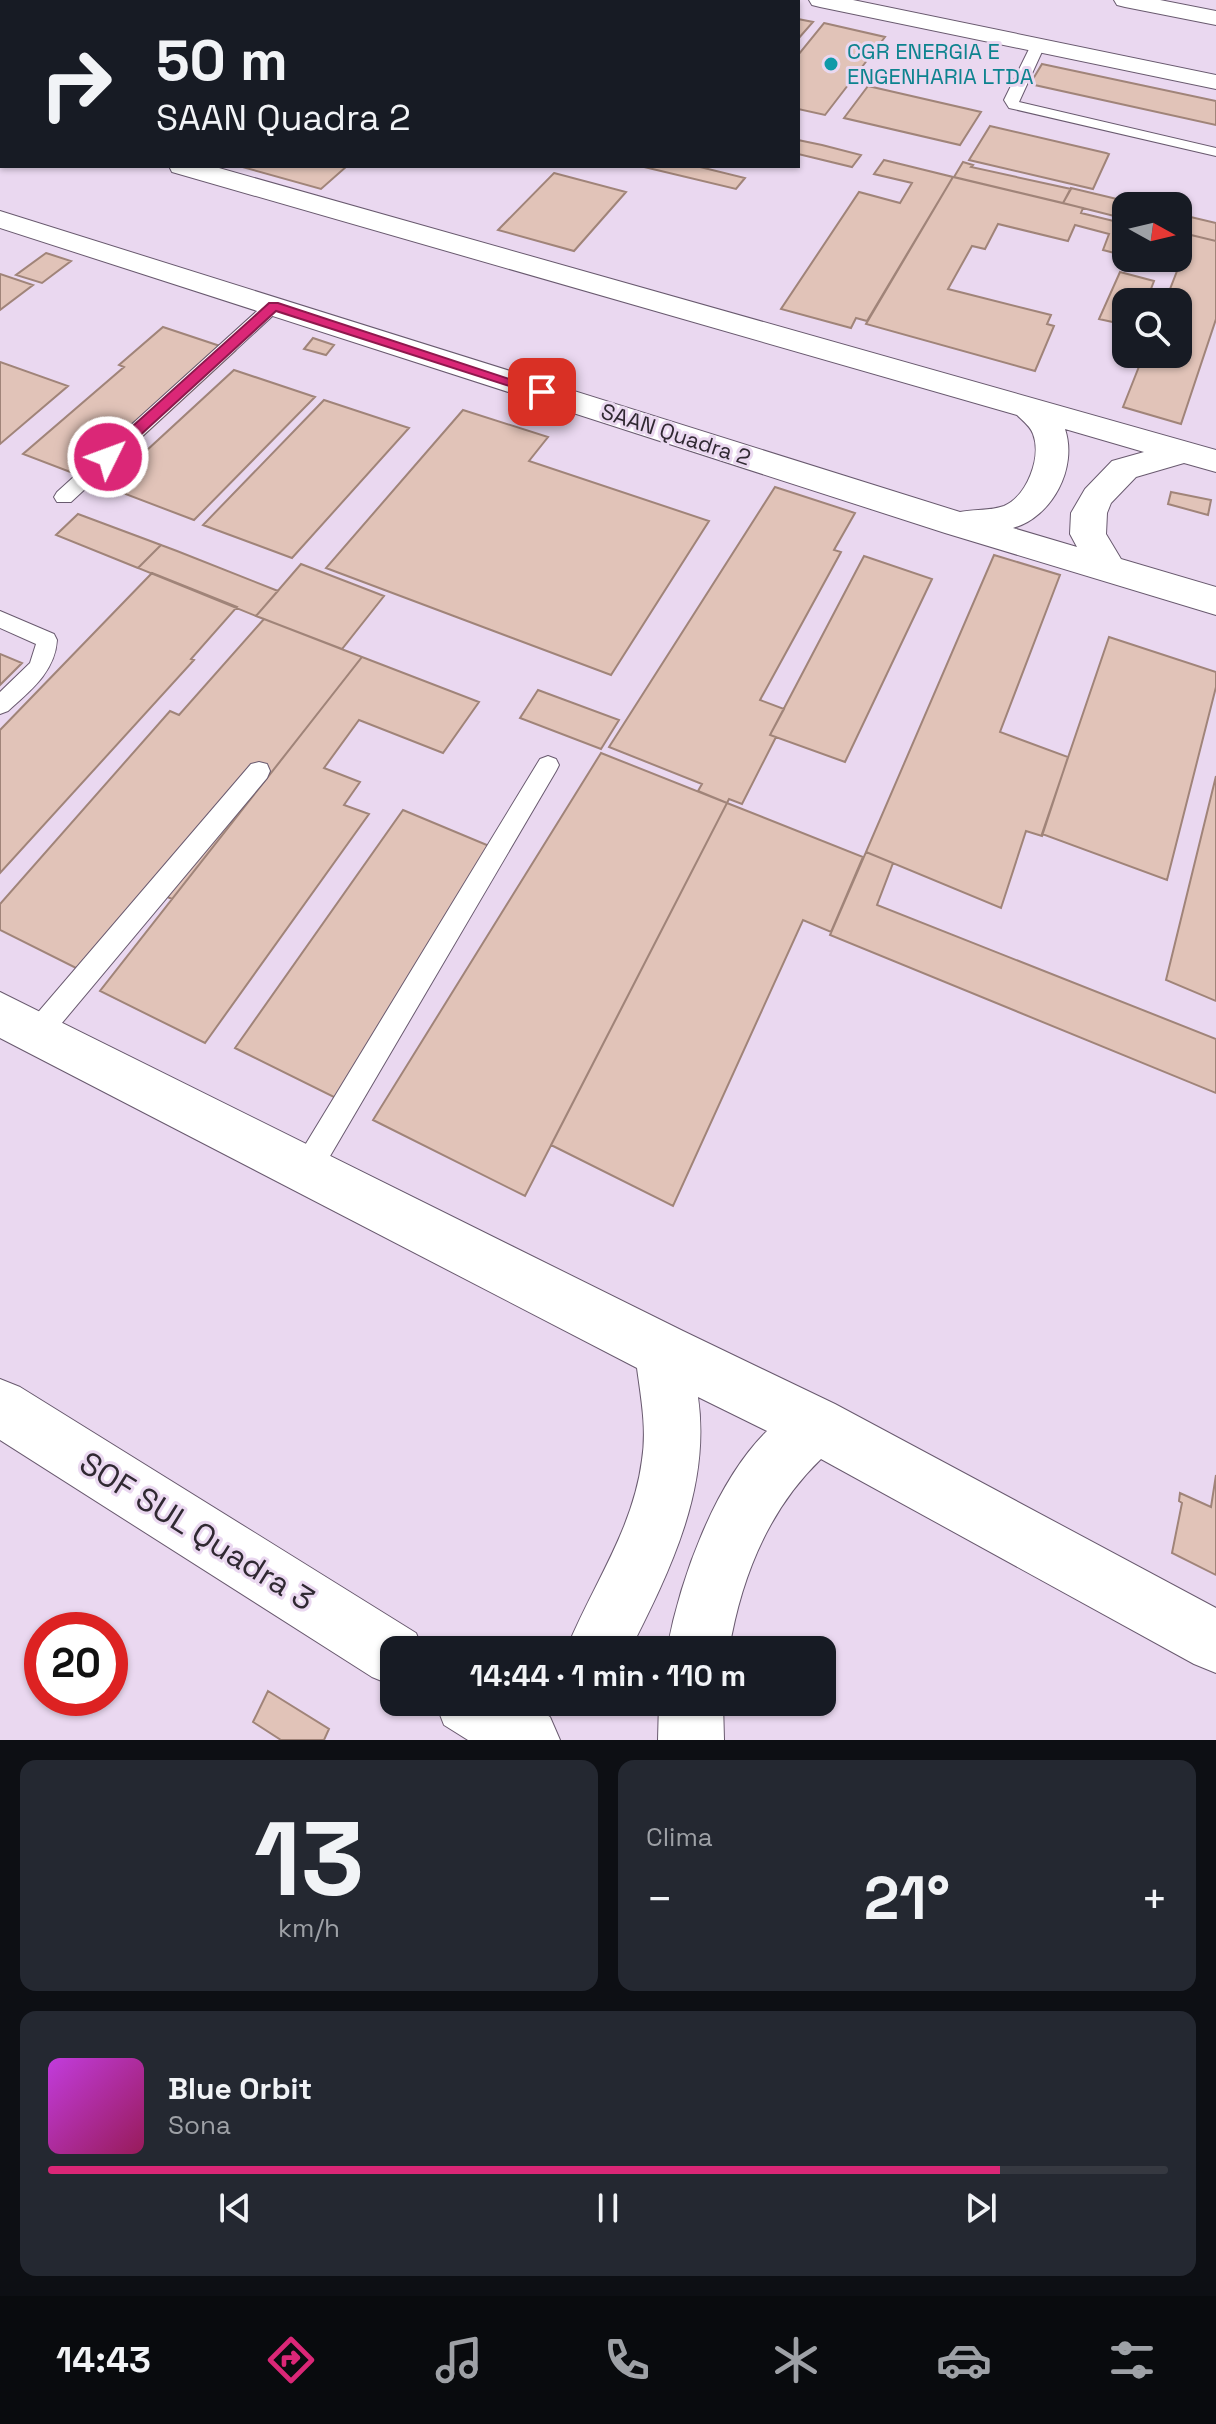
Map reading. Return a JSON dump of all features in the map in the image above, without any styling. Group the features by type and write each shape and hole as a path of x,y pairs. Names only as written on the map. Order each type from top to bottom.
{"street":[{"path":"820,0 1212,78"},
{"path":"1125,0 1216,18"},
{"path":"189,168 1200,457"},
{"name":"SAAN Quadra 2","path":"0,219 958,524 1216,601"},
{"path":"958,524 997,520 1020,512 1037,496 1047,473 1052,448 1049,429 1028,407"},
{"path":"1107,567 1088,534 1089,513 1097,497 1124,469 1200,457"},
{"path":"19,1024 663,1351 815,1424 1216,1642"},
{"path":"604,1636 636,1576 662,1505 673,1432 663,1351"},
{"name":"SOF SUL Quadra 3","path":"0,1407 380,1646"},
{"path":"700,1636 733,1537 765,1476 815,1424"},
{"path":"691,1716 691,1740"}],"lane":[{"path":"1038,45 1011,100 1014,105 1216,152"},
{"path":"64,497 273,306"},
{"path":"0,619 47,640 47,654 37,670 0,705"},
{"path":"306,1170 548,765"},
{"path":"19,1024 259,771"}],"building":[{"path":"800,19 813,22 800,37"},
{"name":"CGR ENERGIA E ENGENHARIA LTDA","path":"824,23 885,37 825,115 800,109 800,53"},
{"path":"1042,64 1216,101 1216,125 1030,84"},
{"path":"868,86 981,112 960,145 844,118"},
{"path":"990,126 1109,154 1093,189 969,160"},
{"path":"800,140 861,155 852,167 800,154"},
{"path":"884,160 953,177 867,321 856,318 851,328 781,309 859,192 900,203 912,183 874,174"},
{"path":"963,162 973,165 971,167 1071,189 1063,203 954,177"},
{"path":"246,168 345,168 321,189"},
{"path":"648,168 704,168 745,178 736,189"},
{"path":"554,173 626,192 574,251 498,230"},
{"path":"953,177 1083,208 1081,213 1112,221 1112,252 1103,250 1109,234 1075,225 1068,241 998,224 985,249 972,246 948,289 1051,315 1047,324 1054,326 1035,371 866,324"},
{"path":"1071,188 1112,198 1112,215 1063,203"},
{"path":"1192,217 1216,223 1216,241 1192,235"},
{"path":"1192,235 1216,241 1216,319 1181,424 1123,407 1138,368 1192,368 1192,288 1170,288 1177,272 1192,272"},
{"path":"46,253 71,261 42,283 16,275"},
{"path":"1120,272 1154,281 1151,288 1113,288"},
{"path":"0,274 33,285 0,310"},
{"path":"1112,290 1112,322 1099,319"},
{"path":"163,327 235,351 94,481 23,454 124,367 119,365"},
{"path":"313,338 334,345 326,355 304,349"},
{"path":"0,362 68,386 0,444"},
{"path":"234,370 315,397 194,520 107,487"},
{"path":"324,400 409,428 292,558 203,525"},
{"path":"463,410 548,437 529,461 709,521 611,675 326,568"},
{"path":"775,487 855,513 834,550 841,552 760,700 784,709 770,735 776,737 742,804 729,799 727,803 698,791 702,784 609,747"},
{"path":"1171,492 1211,500 1208,515 1168,504"},
{"path":"78,514 161,545 138,568 56,535"},
{"path":"161,545 278,591 256,616 138,568"},
{"path":"994,555 1060,575 1000,732 1068,757 1042,836 1026,831 1001,908 866,852"},
{"path":"864,556 932,579 845,762 770,735"},
{"path":"301,564 384,596 342,649 256,616"},
{"path":"152,573 237,607 191,659 194,660 0,873 0,730"},
{"path":"264,619 362,657 172,899 149,889 82,971 0,930 0,904 170,711 179,715"},
{"path":"1109,637 1216,672 1216,687 1167,880 1042,834"},
{"path":"0,654 22,663 0,685"},
{"path":"362,657 479,702 443,753 359,720 324,768 360,782 344,805 369,814 205,1043 100,991"},
{"path":"538,690 619,720 601,749 520,718"},
{"path":"601,753 727,803 525,1196 373,1120"},
{"path":"1216,776 1216,1001 1166,980"},
{"path":"727,803 863,857 831,932 803,920 673,1206 551,1145"},
{"path":"403,810 506,853 348,1104 235,1048"},
{"path":"866,852 893,863 877,905 1216,1039 1216,1093 830,935"},
{"path":"1216,1475 1216,1575 1172,1553 1182,1503 1179,1501 1180,1493 1211,1507"},
{"path":"268,1691 329,1729 324,1740 281,1740 253,1722"}],"place":[{"name":"CGR ENERGIA E ENGENHARIA LTDA","path":"831,64"}],"route":[{"path":"108,457 273,306 542,392"}]}
